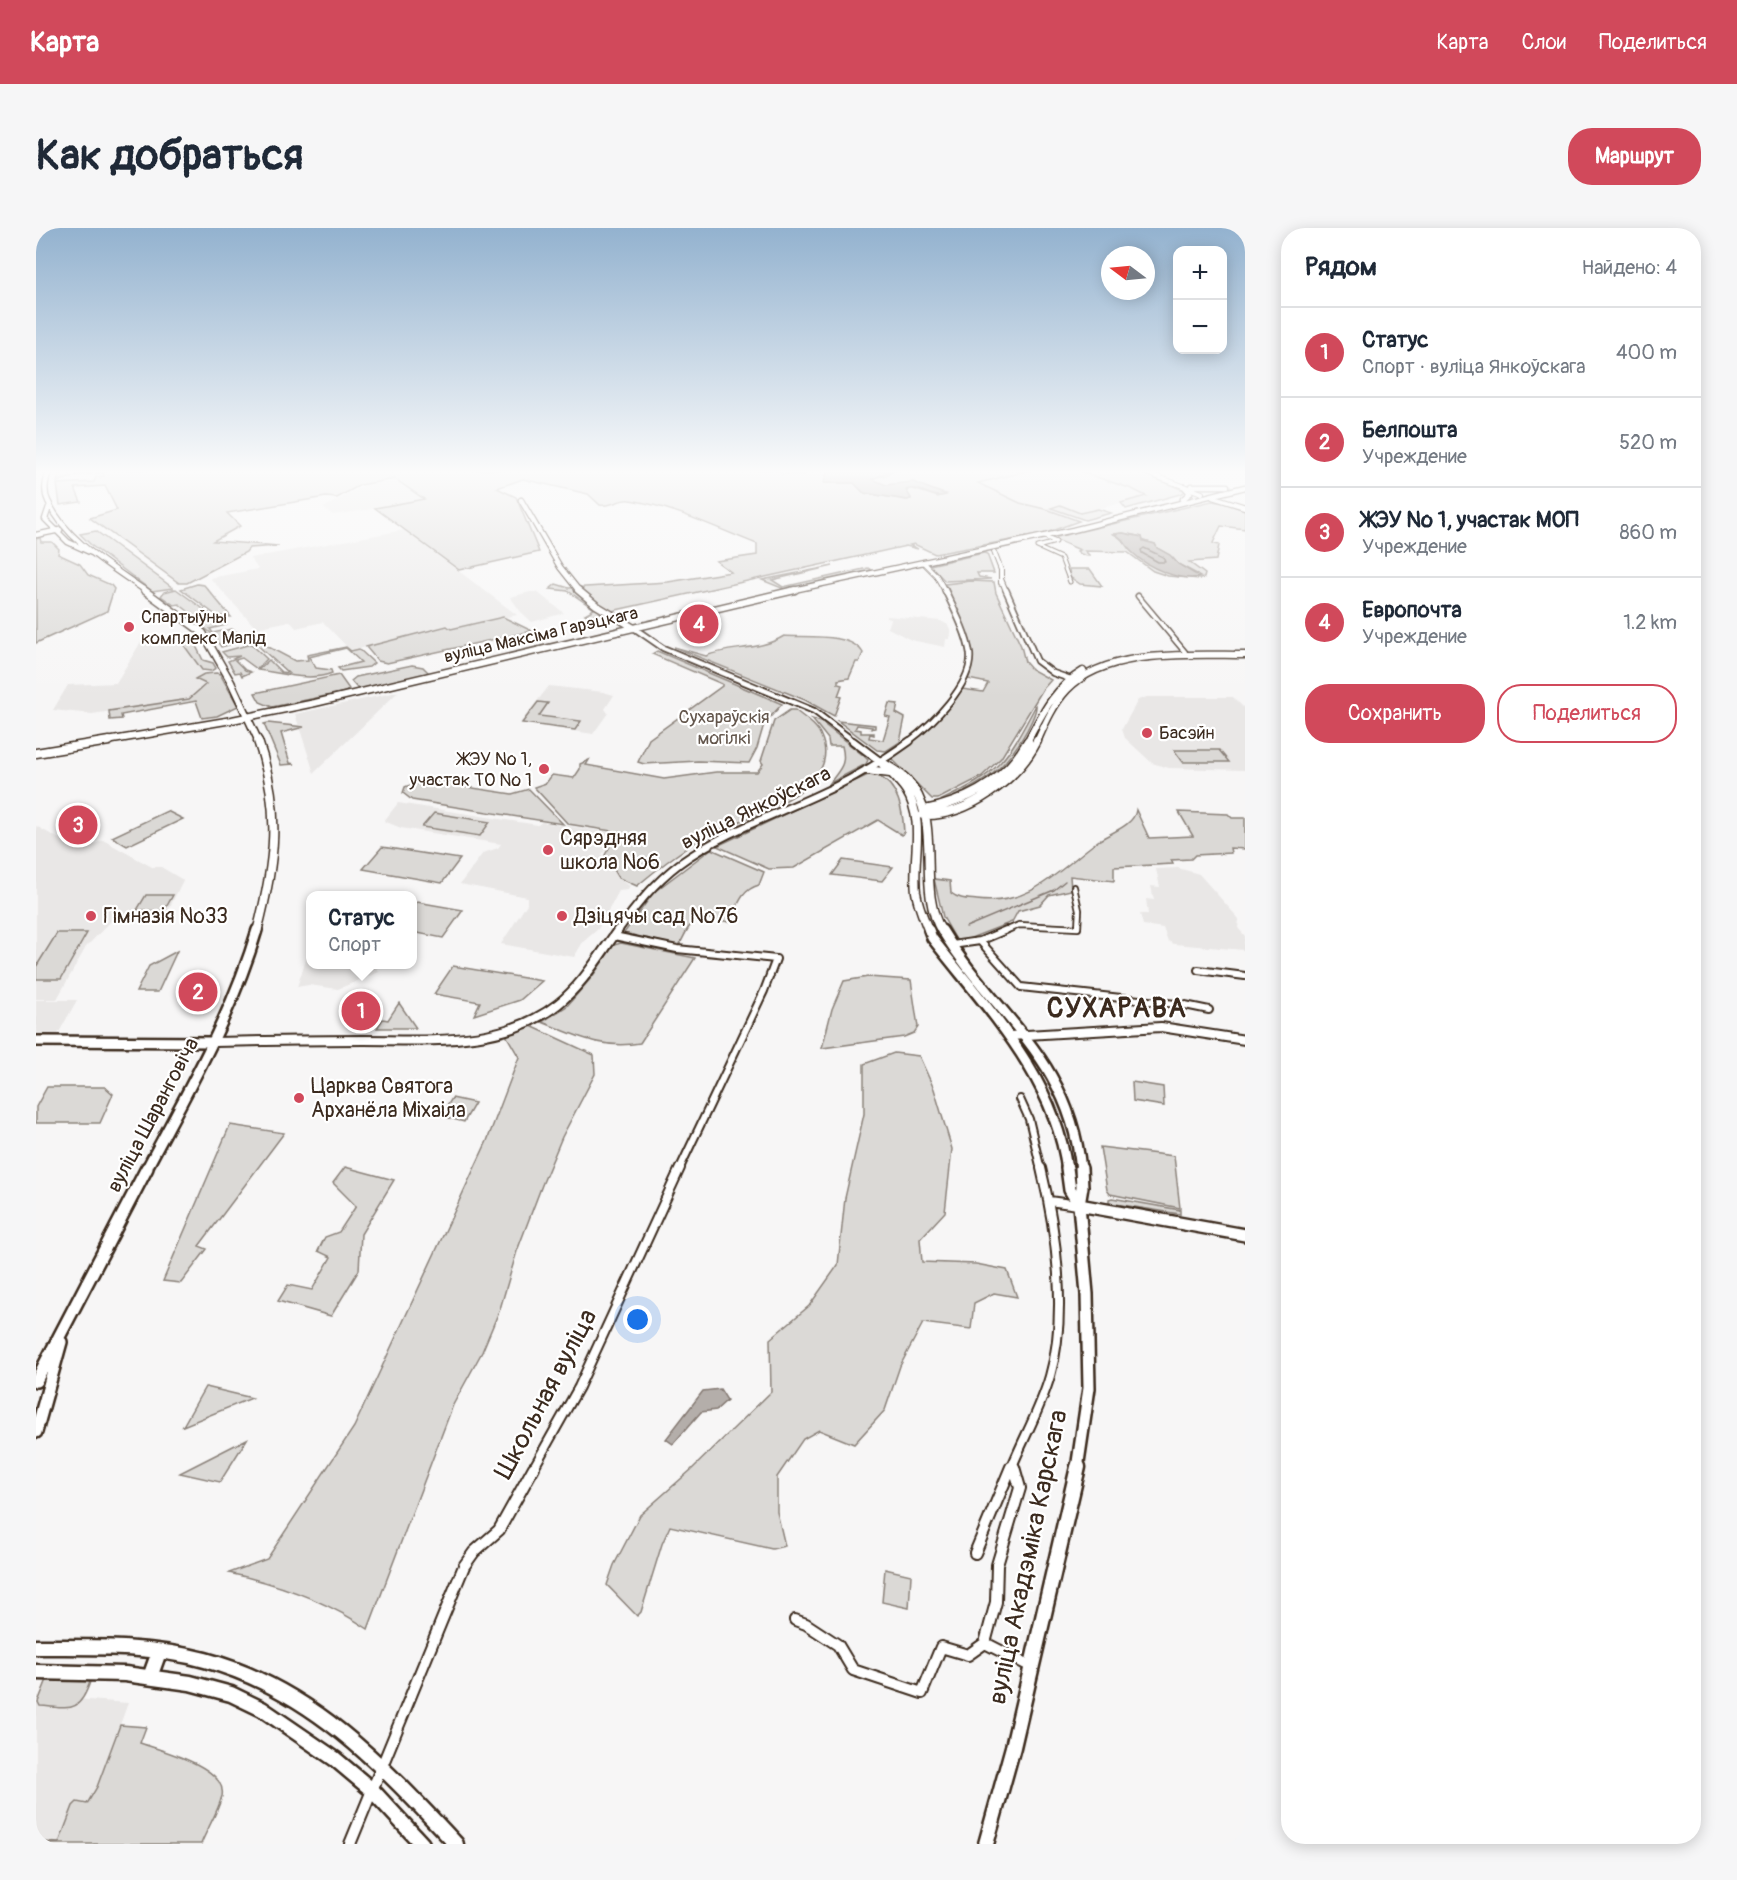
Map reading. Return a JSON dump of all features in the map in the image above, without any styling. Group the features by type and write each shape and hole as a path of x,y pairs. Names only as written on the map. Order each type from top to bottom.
{"main road":[{"name":"вуліца Шаранговіча","path":"75,545 97,555"},
{"name":"вуліца Шаранговіча","path":"36,1381 214,1042 254,943 272,869 275,845 274,805 263,753 246,707 206,636 86,545"},
{"path":"548,545 556,562 577,589 634,628"},
{"path":"980,549 994,552 996,546"},
{"name":"вуліца Максіма Гарэцкага","path":"36,753 270,712 841,579 996,546"},
{"path":"926,813 982,788 1008,770 1022,751 1050,698 1070,679 1091,668 1121,659 1185,652 1245,653"},
{"path":"915,814 958,808 991,792 1012,778 1027,760 1062,696 1078,681 1102,669 1143,659 1245,653"},
{"path":"246,707 256,712 270,712"},
{"name":"вуліца Акадэміка Карскага","path":"881,762 906,791 915,814 918,841 915,884 918,901 932,938 1035,1071 1050,1103 1065,1152 1070,1190 1078,1205"},
{"name":"вуліца Акадэміка Карскага","path":"881,762 896,770 921,800 926,813 926,878 929,898 938,924 1023,1034 1059,1086 1071,1111 1079,1145 1083,1182 1078,1205 1087,1294 1089,1388 1081,1453 1013,1747 986,1844"},
{"path":"867,770 890,773"},
{"path":"921,800 938,805 950,804"},
{"path":"36,1041 214,1042"},
{"path":"1078,1205 1245,1234"},
{"name":"вуліца Шаранговіча","path":"36,1432 65,1325"},
{"path":"36,1647 159,1652 205,1660 274,1688 349,1736 382,1766 456,1844"},
{"path":"150,1677 159,1652"},
{"path":"36,1672 100,1673 150,1677 190,1683 231,1694 262,1709 335,1759 372,1790 422,1844"}],"street":[{"path":"1045,545 1037,547 1061,558 1070,582"},
{"path":"994,552 1001,570 1003,594 1041,666 1078,681"},
{"name":"вуліца Янкоўскага","path":"214,1042 433,1041 497,1033 529,1022 570,995 655,884 693,855 754,824 827,792 867,770 893,754 934,721 957,692 969,667 967,642 950,598 934,572 923,562"},
{"path":"1138,596 1185,652"},
{"path":"634,628 663,648 813,711 881,762"},
{"path":"867,751 877,754 893,754"},
{"path":"952,945 980,941 1019,925 1078,928 1079,910 1074,886"},
{"name":"Школьная вуліца","path":"350,1844 464,1566 474,1552 499,1530 579,1388 726,1068 764,991 776,959 677,949 614,936"},
{"path":"980,941 1021,987 1185,1005 1209,1010"},
{"path":"1198,970 1245,976"},
{"path":"1010,1036 1161,1026 1245,1040"},
{"path":"975,1553 1050,1376 1053,1360 1059,1289 1049,1201 1027,1113 1020,1099"},
{"path":"1049,1201 1078,1205"},
{"path":"795,1620 807,1624 838,1645 853,1670 922,1693 941,1647 968,1655 985,1643 996,1602 997,1565 1020,1488 1014,1465"},
{"path":"985,1643 1030,1666"}],"shaded area":[{"path":"319,545 424,545 517,615 450,629 447,626 351,651 323,622 296,628 290,621 256,628 210,578 258,569 250,558"},
{"path":"537,592 564,613 532,622 510,597"},
{"path":"887,616 941,621 948,625 951,631 950,639 946,639 945,647 911,640 888,628 891,619"},
{"path":"178,637 200,665 208,682 195,699 92,714 53,710 68,685 116,683 142,640"},
{"path":"549,686 614,695 605,709 608,713 593,734 520,723"},
{"path":"398,692 314,773 295,714"},
{"path":"1147,697 1233,697 1245,709 1245,770 1169,768 1152,763 1125,738 1122,729 1138,700"},
{"name":"Сярэдняя школа №6","path":"398,803 538,825 542,822 615,833 602,855 618,878 630,886 627,890 619,891 598,929 583,942 574,957 501,944 527,904 527,897 460,884 483,853 498,848 501,844 401,828 384,821"},
{"name":"Гімназія №33","path":"36,826 72,846 83,845 87,848 103,840 152,867 161,867 183,880 168,911 125,921 111,921 86,947 57,999 36,999"},
{"path":"1178,868 1199,874 1239,919 1238,928 1245,936 1244,950 1174,944 1168,941 1163,928 1143,925 1140,914 1148,914 1146,899 1154,900 1151,886 1160,887 1156,869"},
{"path":"306,959 306,969 377,969 379,972 338,989 309,985 297,987"},
{"path":"36,1000 77,1000 58,1034 36,1034"},
{"path":"36,1696 128,1703 97,1787 87,1804 77,1802 73,1806 59,1843 36,1844"}],"green space":[{"path":"36,545 55,545 59,549 58,554 80,564 88,575 111,585 114,589 107,611 36,643"},
{"path":"115,545 173,588 152,591 92,546"},
{"path":"128,545 279,546 249,548 246,552 187,583 179,583"},
{"path":"426,545 536,545 539,552 459,570"},
{"path":"757,545 911,545 918,549 906,546 589,616 585,614 594,609 568,591 550,589 556,584 569,588 668,582 731,572 716,561 757,555"},
{"path":"917,545 981,545 935,554"},
{"path":"1069,545 1126,545 1133,553 1154,566 1194,578 1197,574 1178,564 1156,545 1219,545 1216,560 1189,562 1205,574 1204,578 1200,579 1168,576 1153,571 1127,552 1085,551 1090,556 1077,551 1080,550"},
{"path":"987,554 994,573 977,573 979,577 991,579 945,581 930,565"},
{"path":"833,566 772,580 783,587 868,568 871,570 784,589 762,580"},
{"path":"1069,569 1090,569 1102,586 1080,584 1070,577"},
{"path":"971,581 994,582 996,593 1021,646 1025,662 1031,669 1051,680 1043,689 1001,758 981,777 938,799 932,799 891,758 932,725 962,689 983,692 988,683 968,679 971,654 969,642 966,630 945,584"},
{"path":"197,584 204,585 231,617 217,616 181,589"},
{"path":"176,589 213,616 198,619 179,604 174,605 161,596 164,592"},
{"path":"503,617 532,631 387,663 378,661 366,647 447,626 451,629"},
{"path":"216,618 226,625 210,629 213,633 232,629 248,640 221,647 212,634 196,621"},
{"path":"784,636 838,639 857,646 863,653 849,678 838,680 838,684 842,685 838,696 841,697 834,716 805,700 674,647 706,656 765,644"},
{"path":"178,637 193,640 203,660 213,663 216,668 211,671 202,670"},
{"path":"259,642 295,661 308,660 307,655 346,647 351,651 359,649 374,663 369,667 341,671 338,668 361,662 346,648 309,657 316,668 331,670 332,673 323,676 305,677 258,670 269,660 281,672 288,673 255,643"},
{"path":"251,644 267,659 257,669 242,658 235,660 245,670 251,672 242,676 240,672 235,673 228,661 240,656 227,657 222,652"},
{"name":"Сухараўскія могілкі","path":"657,651 782,704 764,724 757,748 749,763 698,761 644,764 638,762 649,739 722,686 722,684 652,654"},
{"path":"412,665 423,667 429,673 365,689 357,688 351,681 356,677"},
{"path":"204,674 220,674 238,706 217,716 202,718 196,701 121,715 122,719 110,720 109,711 189,699 206,684 195,679"},
{"path":"339,675 349,689 345,692 272,707 260,702 255,693"},
{"path":"538,702 548,703 539,716 581,721 575,730 522,723"},
{"path":"889,703 898,704 896,713 905,718 900,742 886,751 877,750 838,721 875,725 875,728 871,729 872,727 857,725 855,729 861,730 861,733 874,733 874,735 870,734 869,738 883,740 890,717 885,716"},
{"path":"1036,705 1035,714 1027,730 1002,766 983,781 945,801 942,800 977,782 1000,763 1009,752"},
{"path":"790,710 795,710 810,721 821,736 825,755 820,771 807,786 790,798 716,831 695,843 665,863 637,886 619,878 605,855 618,832 568,824 534,787 546,783 552,775 574,778 580,769 580,764 589,760 586,765 664,779 716,772 757,772 763,764 761,761 774,721"},
{"path":"812,719 821,722 864,756 868,760 866,764 830,783 843,763 842,746 829,746 828,739"},
{"path":"264,724 304,727 281,733 290,763 295,764 281,765"},
{"path":"1174,750 1219,750 1229,762 1183,762"},
{"path":"870,774 887,782 897,796 903,824 904,833 902,835 878,820 794,868 769,869 717,846"},
{"path":"439,781 469,783 466,787 512,794 529,789 563,824 412,800 403,793 405,787 409,785"},
{"path":"1136,810 1149,838 1193,836 1179,812 1228,814 1232,818 1245,818 1245,849 1230,848 1231,853 1195,855 1191,859 1171,860 1173,864 1114,867 1114,881 1070,876 1071,890 1049,895 1040,905 1018,911 1012,922 958,943 943,917 934,879 950,881 951,893 960,898 996,901 1013,898 1042,884 1098,841 1126,825"},
{"path":"167,811 183,819 127,846 112,837"},
{"path":"434,813 490,822 480,836 422,827"},
{"path":"382,847 460,859 442,883 363,869"},
{"path":"711,849 764,872 759,885 744,894 730,922 697,919 689,927 679,946 624,933 654,892"},
{"path":"843,860 893,867 882,881 832,875"},
{"path":"146,895 173,895 164,911 137,910"},
{"path":"417,902 463,910 443,938 417,933"},
{"path":"57,933 87,933 61,979 36,979 36,967"},
{"path":"621,943 695,958 640,1043 626,1045 601,1043 542,1022 567,1006 592,977 614,945"},
{"path":"177,951 158,992 136,992 149,966"},
{"path":"453,966 542,981 520,1000 474,1015 480,1002 434,994"},
{"path":"868,977 911,980 918,1027 914,1033 904,1037 822,1048 832,1009 844,981"},
{"path":"399,1003 416,1028 377,1028 383,1019 388,1020"},
{"path":"531,1026 594,1055 595,1074 562,1137 542,1185 517,1251 500,1309 482,1352 453,1405 368,1629 301,1594 229,1573 267,1559 354,1427 487,1141 519,1057 506,1035"},
{"path":"894,1053 919,1056 934,1089 952,1149 945,1212 920,1239 922,1262 976,1264 1007,1270 1017,1297 994,1293 974,1303 971,1329 923,1323 900,1366 885,1410 854,1444 819,1430 803,1439 777,1477 777,1512 785,1546 772,1549 670,1526 662,1544 641,1612 637,1616 607,1585 614,1565 640,1515 691,1470 771,1392 770,1339 809,1306 838,1265 845,1198 864,1114 864,1064"},
{"path":"1132,1082 1163,1087 1164,1106 1133,1101"},
{"path":"47,1087 105,1087 113,1094 100,1123 36,1123 36,1107"},
{"path":"452,1098 475,1103 464,1122 441,1116"},
{"path":"230,1125 284,1133 199,1246 207,1249 181,1283 163,1281"},
{"path":"1100,1147 1174,1156 1180,1208 1110,1194 1107,1190"},
{"path":"345,1167 394,1180 361,1234 359,1270 331,1316 278,1301 288,1285 312,1290 331,1257 318,1251 325,1237 339,1232 356,1206 333,1183"},
{"path":"1109,1199 1180,1210 1180,1214 1109,1203"},
{"path":"206,1387 252,1398 183,1426"},
{"path":"247,1439 220,1482 180,1473"},
{"path":"885,1569 911,1575 909,1608 882,1602"},
{"path":"53,1676 88,1677 90,1682 82,1700 66,1708 40,1706 38,1702 46,1682"},
{"path":"120,1725 146,1727 140,1743 191,1761 215,1776 221,1786 222,1796 201,1844 43,1844 44,1842 59,1843 73,1806 77,1802 87,1804 97,1787"}],"water":[{"path":"1126,545 1156,545 1178,564 1200,577 1183,577 1164,572 1139,558"},
{"path":"720,1389 727,1400 716,1410 701,1412 673,1444 666,1439 703,1391"}],"waterway":[{"path":"966,927 1054,890 1065,881"}],"place":[{"name":"Европочта","path":"699,624"},
{"name":"Спартыўны комплекс Мапід","path":"129,627"},
{"name":"Басэйн","path":"1147,733"},
{"name":"ЖЭУ № 1, участак ТО № 1","path":"544,769"},
{"name":"ЖЭУ № 1, участак МОП","path":"78,825"},
{"name":"Сярэдняя школа №6","path":"548,850"},
{"name":"Гімназія №33","path":"91,916"},
{"name":"Дзіцячы сад №76","path":"562,916"},
{"name":"Белпошта","path":"198,992"},
{"name":"Статус","path":"361,1011"},
{"name":"Царква Святога Арханёла Міхаіла","path":"299,1098"}],"district":[{"name":"СУХАРАВА","path":"1117,1008"}]}
